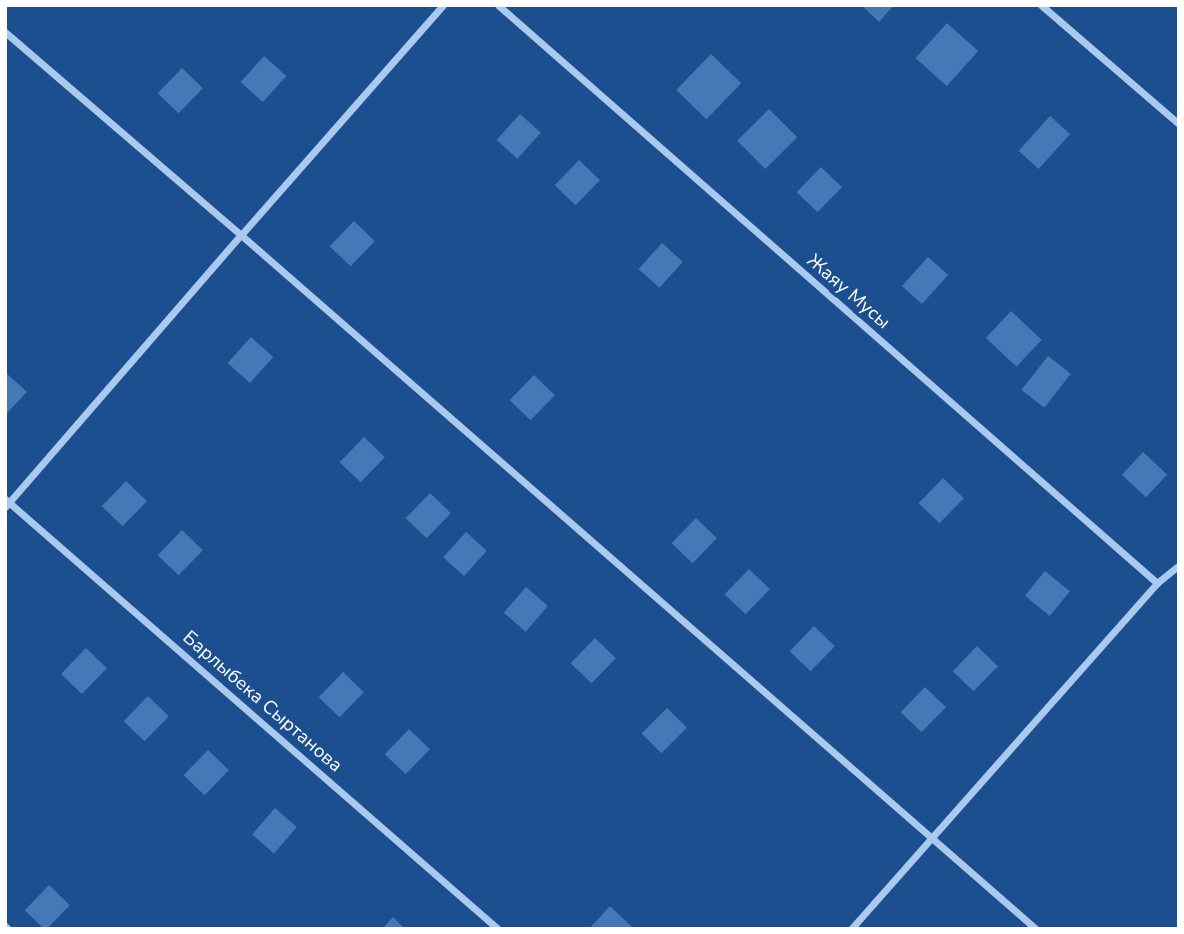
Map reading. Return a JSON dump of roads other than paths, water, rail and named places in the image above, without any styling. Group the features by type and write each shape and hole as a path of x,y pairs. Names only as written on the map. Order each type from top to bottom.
{"street":[{"path":"7,503 443,5"},
{"name":"Жаяу Мусы","path":"498,5 1157,583"},
{"path":"1041,5 1179,124"},
{"path":"5,32 1036,929"},
{"name":"Барлыбека Сыртанова","path":"7,503 498,929"},
{"path":"850,929 1157,583 1179,565"}]}
